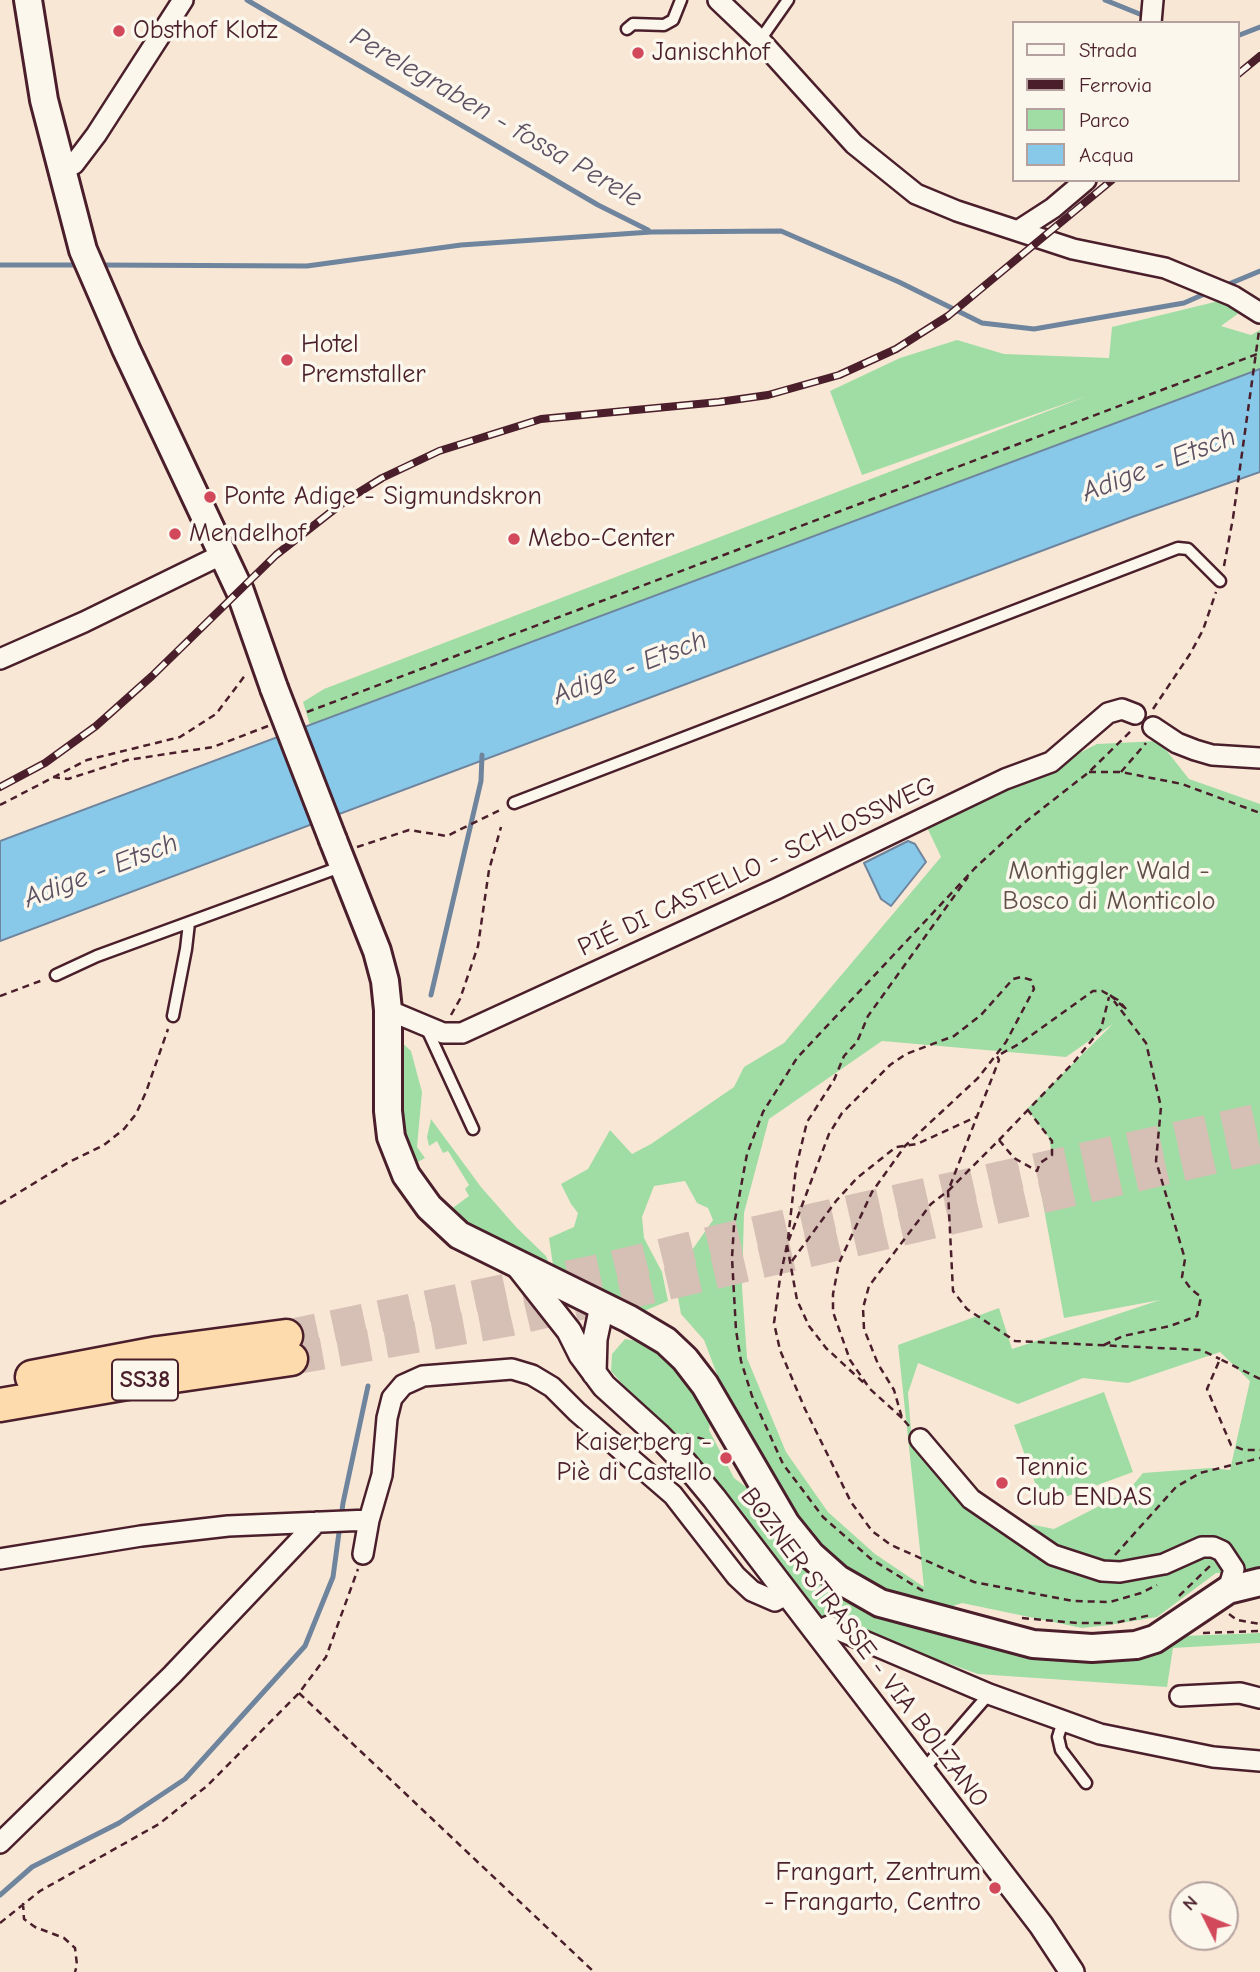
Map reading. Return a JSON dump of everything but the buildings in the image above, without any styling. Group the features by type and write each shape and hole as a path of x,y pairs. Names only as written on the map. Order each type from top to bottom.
{"highway":[{"name":"SS38","path":"0,1383 158,1353 289,1347 133,1382 0,1405"}],"main road":[{"path":"28,0 44,100 83,250 94,279 223,554 274,688 342,851 377,951 385,981 388,1010 387,1111 391,1138 406,1175 429,1207 459,1235 629,1319 666,1342 685,1359 705,1385 786,1524 811,1555 838,1579 880,1603 1034,1644 1092,1648 1136,1645 1155,1639 1228,1590 1260,1582"}],"street":[{"path":"62,169 74,164 96,135 183,0"},
{"path":"718,0 761,40 854,144 916,194 957,211 1073,249 1143,263 1196,280 1233,296 1259,322"},
{"path":"1151,21 1153,0"},
{"path":"1019,230 1053,208 1084,182"},
{"path":"0,659 84,622 223,554"},
{"name":"PIÉ DI CASTELLO - SCHLOSSWEG","path":"434,1030 462,1033 776,889 1004,779 1051,762 1108,713 1122,709 1146,722"},
{"path":"1146,722 1177,743 1195,750 1212,755 1260,758"},
{"path":"388,1010 434,1030"},
{"name":"BOZNER STRASSE - VIA BOLZANO","path":"517,1265 569,1331 604,1387 685,1463 788,1594 1041,1925 1072,1972"},
{"path":"569,1331 574,1311 591,1301 595,1339 594,1373"},
{"path":"595,1339 611,1326 629,1319"},
{"path":"363,1554 361,1521 382,1475 387,1418 392,1398 403,1385 423,1376 513,1369 532,1374 552,1387 673,1495 736,1576 752,1591 775,1601 788,1594"},
{"path":"920,1439 971,1499 1054,1555 1102,1571 1120,1572 1164,1564 1202,1547 1213,1547 1222,1551 1234,1569 1228,1590"},
{"path":"0,1843 324,1521"},
{"path":"0,1559 141,1536 228,1527 361,1521"},
{"path":"816,1632 829,1626 989,1694 1100,1734 1213,1756 1260,1761"},
{"path":"1180,1696 1240,1693 1260,1698"}],"lane":[{"path":"627,29 633,24 664,25 673,20 681,0"},
{"path":"761,40 789,0"},
{"path":"514,803 1178,548 1188,549 1220,580"},
{"path":"56,975 97,956 189,923 342,851"},
{"path":"173,1016 189,923"},
{"path":"434,1030 473,1129"},
{"path":"922,1771 989,1694"},
{"path":"1063,1721 1058,1737 1061,1749 1086,1783"}],"path":[{"path":"1121,772 1146,722 1203,630 1220,580 1233,517 1259,322"},
{"path":"304,713 1260,353"},
{"path":"0,805 88,760 129,748 163,743 196,728 215,714 247,672 264,657"},
{"path":"53,777 68,779 127,760 213,747 278,722"},
{"path":"923,1592 871,1559 823,1517 783,1464 752,1396 741,1361 736,1330 732,1258 736,1214 747,1154 763,1112 797,1058 975,869 1024,823 1089,772 1146,722"},
{"path":"1089,772 1121,772 1182,784 1260,814"},
{"path":"342,851 409,830 447,836 514,803"},
{"path":"434,1030 460,999 478,946 489,870 501,827"},
{"path":"975,869 868,1016 858,1042 844,1056 834,1080 807,1122 796,1168 774,1323 780,1350 805,1409 851,1502 872,1531 891,1545 974,1582 1073,1601 1110,1602 1141,1593 1164,1581"},
{"path":"0,996 56,975"},
{"path":"870,1389 850,1360 833,1312 833,1294 839,1263 872,1192 905,1146 978,1078 997,1055 1030,999 1034,989 1031,980 1021,977 1013,979 981,1015 954,1036 906,1054 890,1065 842,1113 829,1134 787,1245 797,1300 809,1326 826,1348 870,1389 902,1418 920,1439"},
{"path":"997,1055 1019,1044 1093,991 1110,995 1127,1010 1118,1003 1110,995"},
{"path":"902,1418 894,1390 878,1364 864,1329 863,1308 869,1286 931,1204 948,1191 999,1140 1070,1066 1101,1029 1110,995"},
{"path":"1103,1345 1123,1336 1170,1326 1197,1316 1201,1297 1182,1277 1185,1259 1156,1161 1161,1107 1146,1043 1110,995"},
{"path":"0,1204 69,1162 104,1145 124,1129 136,1114 146,1092 173,1016"},
{"path":"997,1055 999,1060 948,1191 953,1291 967,1309 1015,1341 1200,1350 1260,1379"},
{"path":"999,1140 1014,1158 1037,1171 1040,1163 1052,1155 1052,1141 1027,1109"},
{"path":"791,1262 810,1234 857,1178 896,1147 917,1144 976,1116"},
{"path":"1220,1359 1207,1389 1231,1444 1244,1450 1260,1450"},
{"path":"683,1433 719,1444 736,1438"},
{"path":"1102,1571 1176,1488 1200,1473 1260,1458"},
{"path":"1173,1601 1206,1571 1222,1551"},
{"path":"0,1923 40,1891 159,1824 207,1786 299,1693 326,1657 363,1554"},
{"path":"1228,1590 1226,1607 1229,1616 1260,1625"},
{"path":"1014,1625 1022,1618 1114,1623 1155,1614"},
{"path":"1193,1633 1260,1631"},
{"path":"299,1693 594,1972"},
{"path":"23,1903 24,1919 35,1927 64,1938 75,1948 75,1972"}],"green space":[{"path":"1227,299 1236,305 1239,313 1221,326 1251,335 1260,330 1260,369 310,725 303,702 324,689 1087,396 862,475 830,391 900,358 957,340 1004,354 1109,358 1112,327"},
{"name":"Montiggler Wald - Bosco di Monticolo","path":"1159,741 1189,779 1260,804 1260,1573 1216,1573 1157,1617 1082,1628 962,1603 941,1610 881,1590 844,1570 809,1546 735,1422 704,1340 681,1314 672,1265 683,1263 713,1220 708,1208 697,1203 685,1181 654,1186 642,1217 644,1238 662,1272 668,1301 644,1311 553,1265 549,1238 574,1227 578,1213 561,1184 588,1169 610,1130 632,1154 734,1087 744,1067 784,1043 941,857 925,823 1050,768 1097,744","holes":["1113,1024 1027,1109 1049,1138 1052,1154 1037,1171 1064,1318 1160,1300 1012,1349 999,1308 898,1345 924,1587 875,1554 828,1512 786,1452 747,1358 742,1287 744,1213 769,1119 882,1041 1066,1057","1220,1352 1250,1381 1230,1470 1210,1468 1143,1473 1127,1492 1054,1529 999,1518 912,1443 908,1393 918,1363 1018,1404 1083,1378 1128,1383"]},
{"path":"398,1039 411,1051 422,1092 417,1147 425,1158 414,1164 404,1144 399,1119"},
{"path":"431,1119 481,1187 546,1256 551,1269 475,1229 450,1210 469,1196 465,1189 469,1185 448,1151 443,1153 437,1141 429,1146 427,1137"},
{"path":"625,1339 649,1343 683,1370 711,1415 709,1430 734,1478 758,1496 833,1589 1051,1656 1183,1636 1260,1633 1260,1643 1173,1648 1167,1687 978,1674 821,1618 797,1601 717,1487 678,1438 639,1403 611,1371 612,1354"},
{"path":"1104,1392 1133,1472 1043,1505 1014,1425"}],"water":[{"name":"Adige - Etsch","path":"1260,369 1260,472 1132,517 0,941 0,841"},
{"path":"908,841 915,844 926,862 891,906 881,899 864,863"}],"waterway":[{"name":"Perelegraben - fossa Perele","path":"247,0 598,205 648,230"},
{"path":"1105,0 1147,17"},
{"path":"1239,35 1260,27"},
{"path":"98,265 307,266 461,245 651,232 781,231 899,282 982,323 1034,329 1184,303 1209,292"},
{"path":"0,265 81,265"},
{"path":"1224,286 1260,271"},
{"path":"431,995 481,781 482,755"},
{"path":"0,1895 32,1867 119,1823 185,1779 305,1646 333,1577 343,1503 368,1386"}],"tunnel":[{"path":"286,1336 600,1270 721,1240 1260,1119"},
{"path":"291,1359 511,1320 1260,1147"}],"railway":[{"path":"1239,73 1260,56"},
{"path":"0,787 45,763 96,726 152,676 276,555 345,501 382,478 439,451 541,419 768,395 839,375 896,349 948,316 1110,182"}],"place":[{"name":"Obsthof Klotz","path":"119,31"},
{"name":"Janischhof","path":"638,53"},
{"name":"Hotel Premstaller","path":"287,360"},
{"name":"Ponte Adige - Sigmundskron","path":"210,497"},
{"name":"Mendelhof","path":"175,534"},
{"name":"Mebo-Center","path":"514,539"},
{"name":"Kaiserberg - Piè di Castello","path":"726,1458"},
{"name":"Tennic Club ENDAS","path":"1002,1483"},
{"name":"Frangart, Zentrum - Frangarto, Centro","path":"995,1888"}]}
